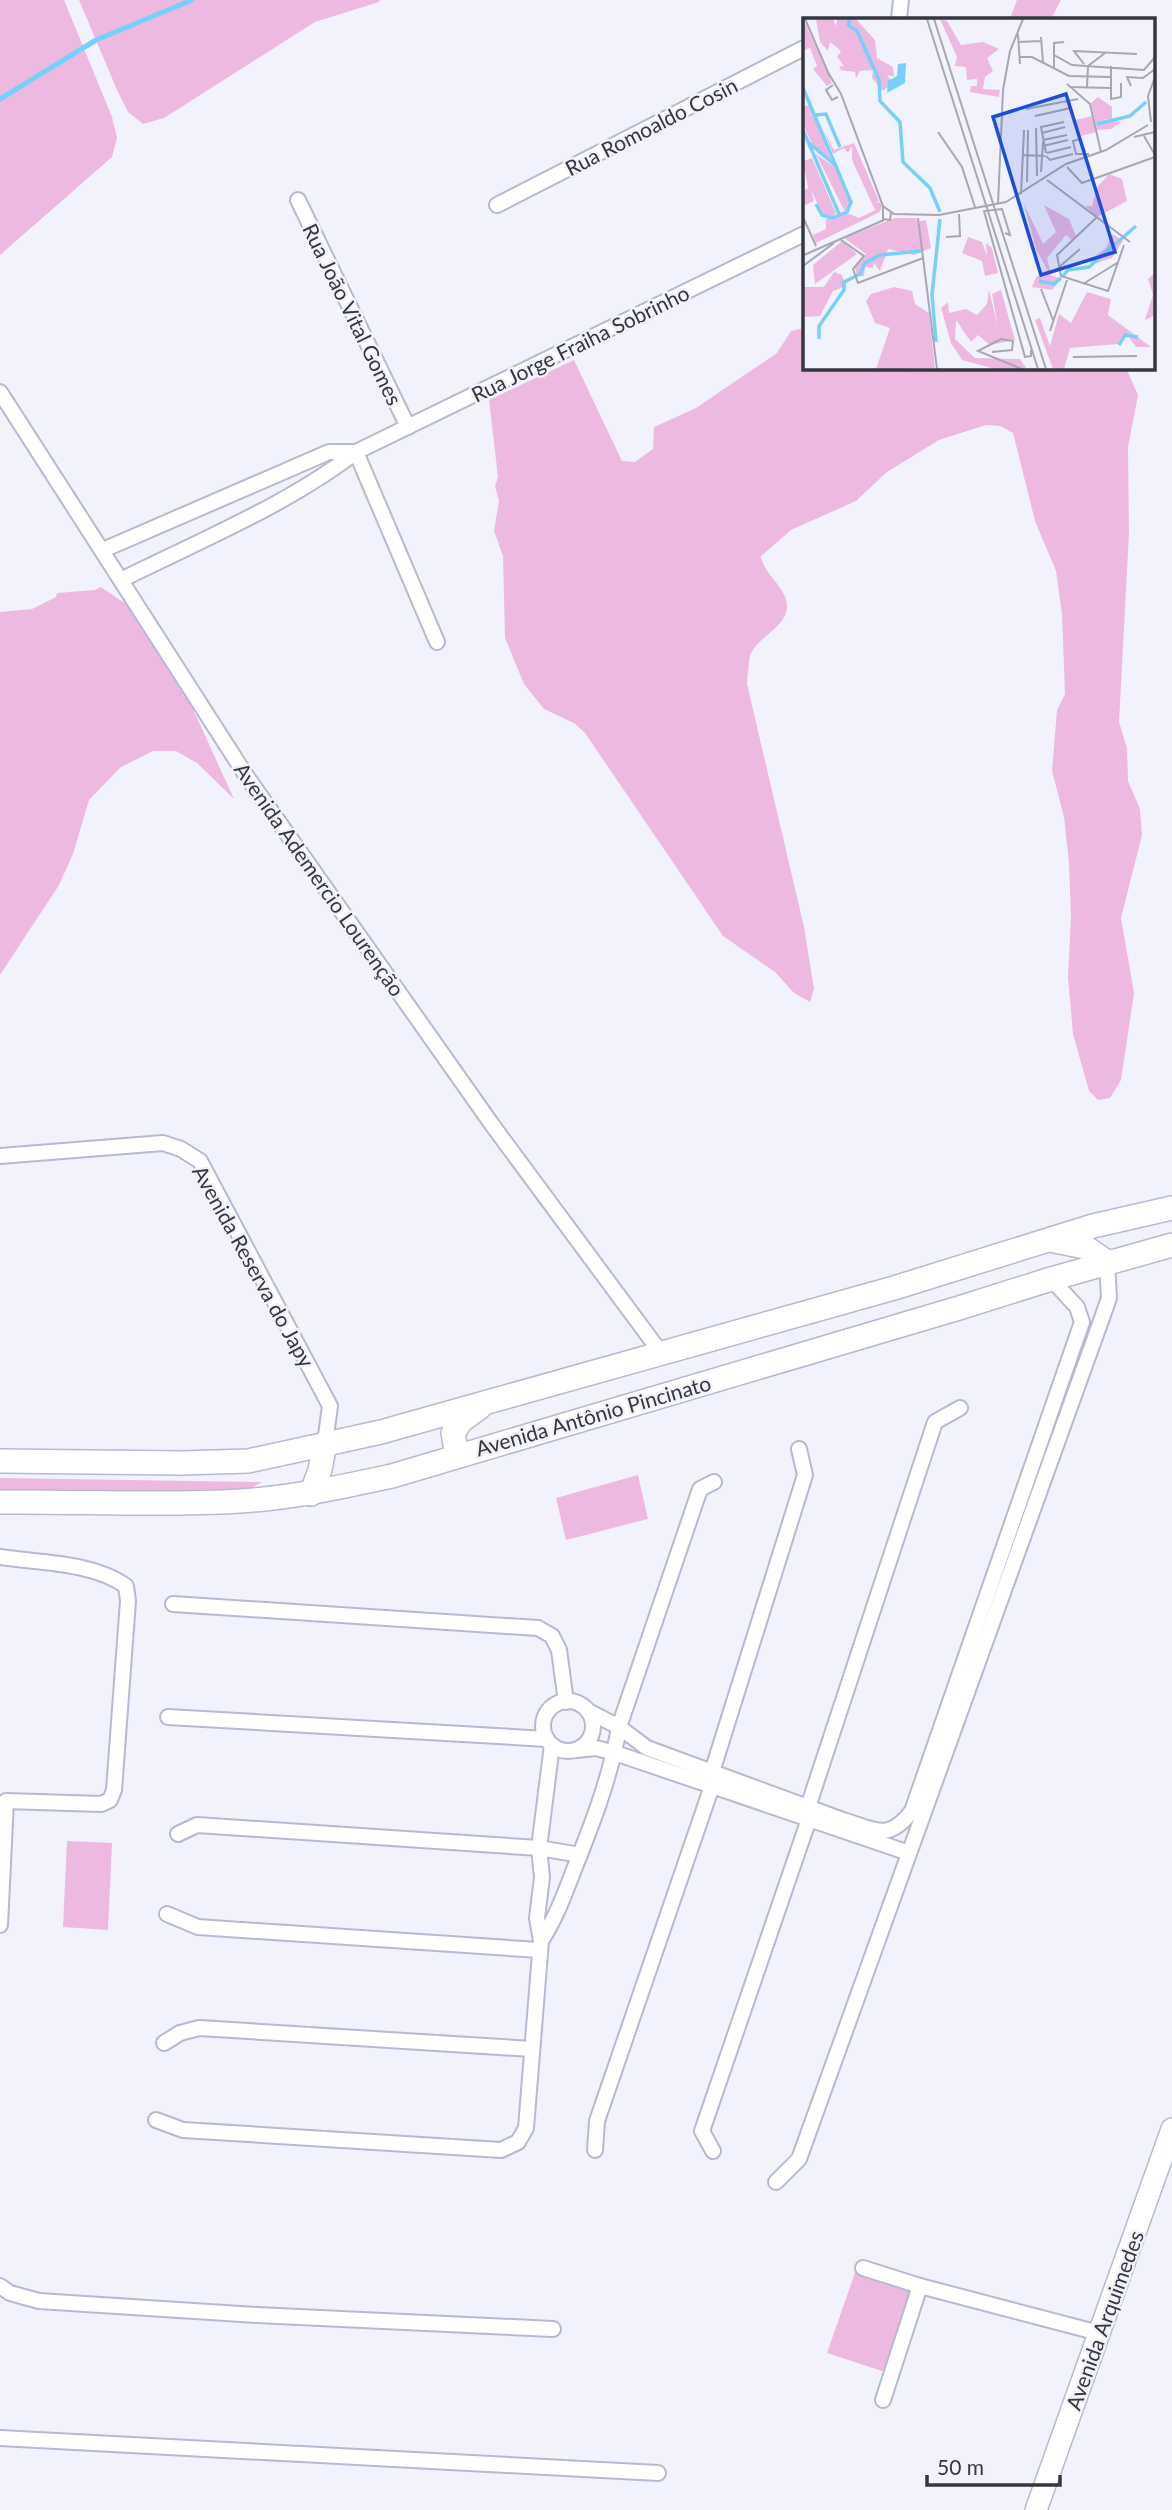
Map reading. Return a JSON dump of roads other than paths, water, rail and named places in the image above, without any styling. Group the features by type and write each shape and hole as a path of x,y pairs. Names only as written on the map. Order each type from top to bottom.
{"main road":[{"name":"Avenida Antônio Pincinato","path":"0,1461 248,1461 381,1432 894,1288 1047,1239 1172,1208"},
{"path":"1047,1239 1086,1247 1107,1262"},
{"name":"Avenida Antônio Pincinato","path":"0,1502 169,1504 311,1494 392,1476 1107,1262 1172,1245"},
{"path":"457,1455 453,1433 461,1421 487,1402"},
{"path":"311,1494 320,1470 325,1443"},
{"name":"Avenida Arquimedes","path":"1036,2510 1172,2129"}],"street":[{"path":"899,18 901,0"},
{"name":"Rua Romoaldo Cosin","path":"497,205 803,49"},
{"name":"Rua João Vital Gomes","path":"299,200 408,427"},
{"name":"Rua Jorge Fraiha Sobrinho","path":"356,452 803,234"},
{"name":"Avenida Ademercio Lourenção","path":"0,391 255,788 493,1126 661,1353"},
{"path":"103,550 329,452 356,452"},
{"path":"121,580 250,516 336,468 356,452"},
{"path":"356,452 437,642"},
{"name":"Avenida Reserva do Japy","path":"0,1156 163,1143 181,1149 200,1161 330,1406 325,1443"},
{"path":"776,2182 799,2158 1102,1318 1109,1298 1107,1262"},
{"path":"809,1813 875,1830 890,1831 903,1823 912,1811 1082,1322 1077,1307 1051,1279"},
{"path":"713,2151 702,2131 809,1813 935,1422 960,1408"},
{"path":"595,2150 597,2121 712,1779 805,1475 799,1450"},
{"path":"540,1946 554,1922 580,1855 700,1489 714,1482"},
{"path":"0,1557 113,1576 126,1586 128,1601 114,1790 110,1800 101,1804 6,1801 0,1925"},
{"path":"173,1604 538,1628 552,1636 559,1650 566,1702"},
{"path":"156,2120 183,2130 501,2150 518,2142 526,2128 540,1946 537,1918 542,1877 539,1848 550,1742 544,1731 546,1715 558,1704 566,1702 582,1705 588,1711 620,1727 647,1748 712,1779"},
{"path":"576,1750 589,1741 592,1734 593,1726 588,1711"},
{"path":"168,1717 550,1742 568,1751 596,1748 712,1779 809,1813 909,1853"},
{"path":"178,1834 197,1825 539,1848 580,1855"},
{"path":"167,1914 198,1927 540,1946"},
{"path":"164,2043 180,2033 199,2028 532,2049"},
{"path":"863,2268 920,2286 1099,2333"},
{"path":"0,2286 10,2293 39,2301 257,2315 553,2329"},
{"path":"883,2400 920,2286"},
{"path":"0,2438 658,2473"}],"waterway":[{"path":"0,99 96,40 192,0"}]}
